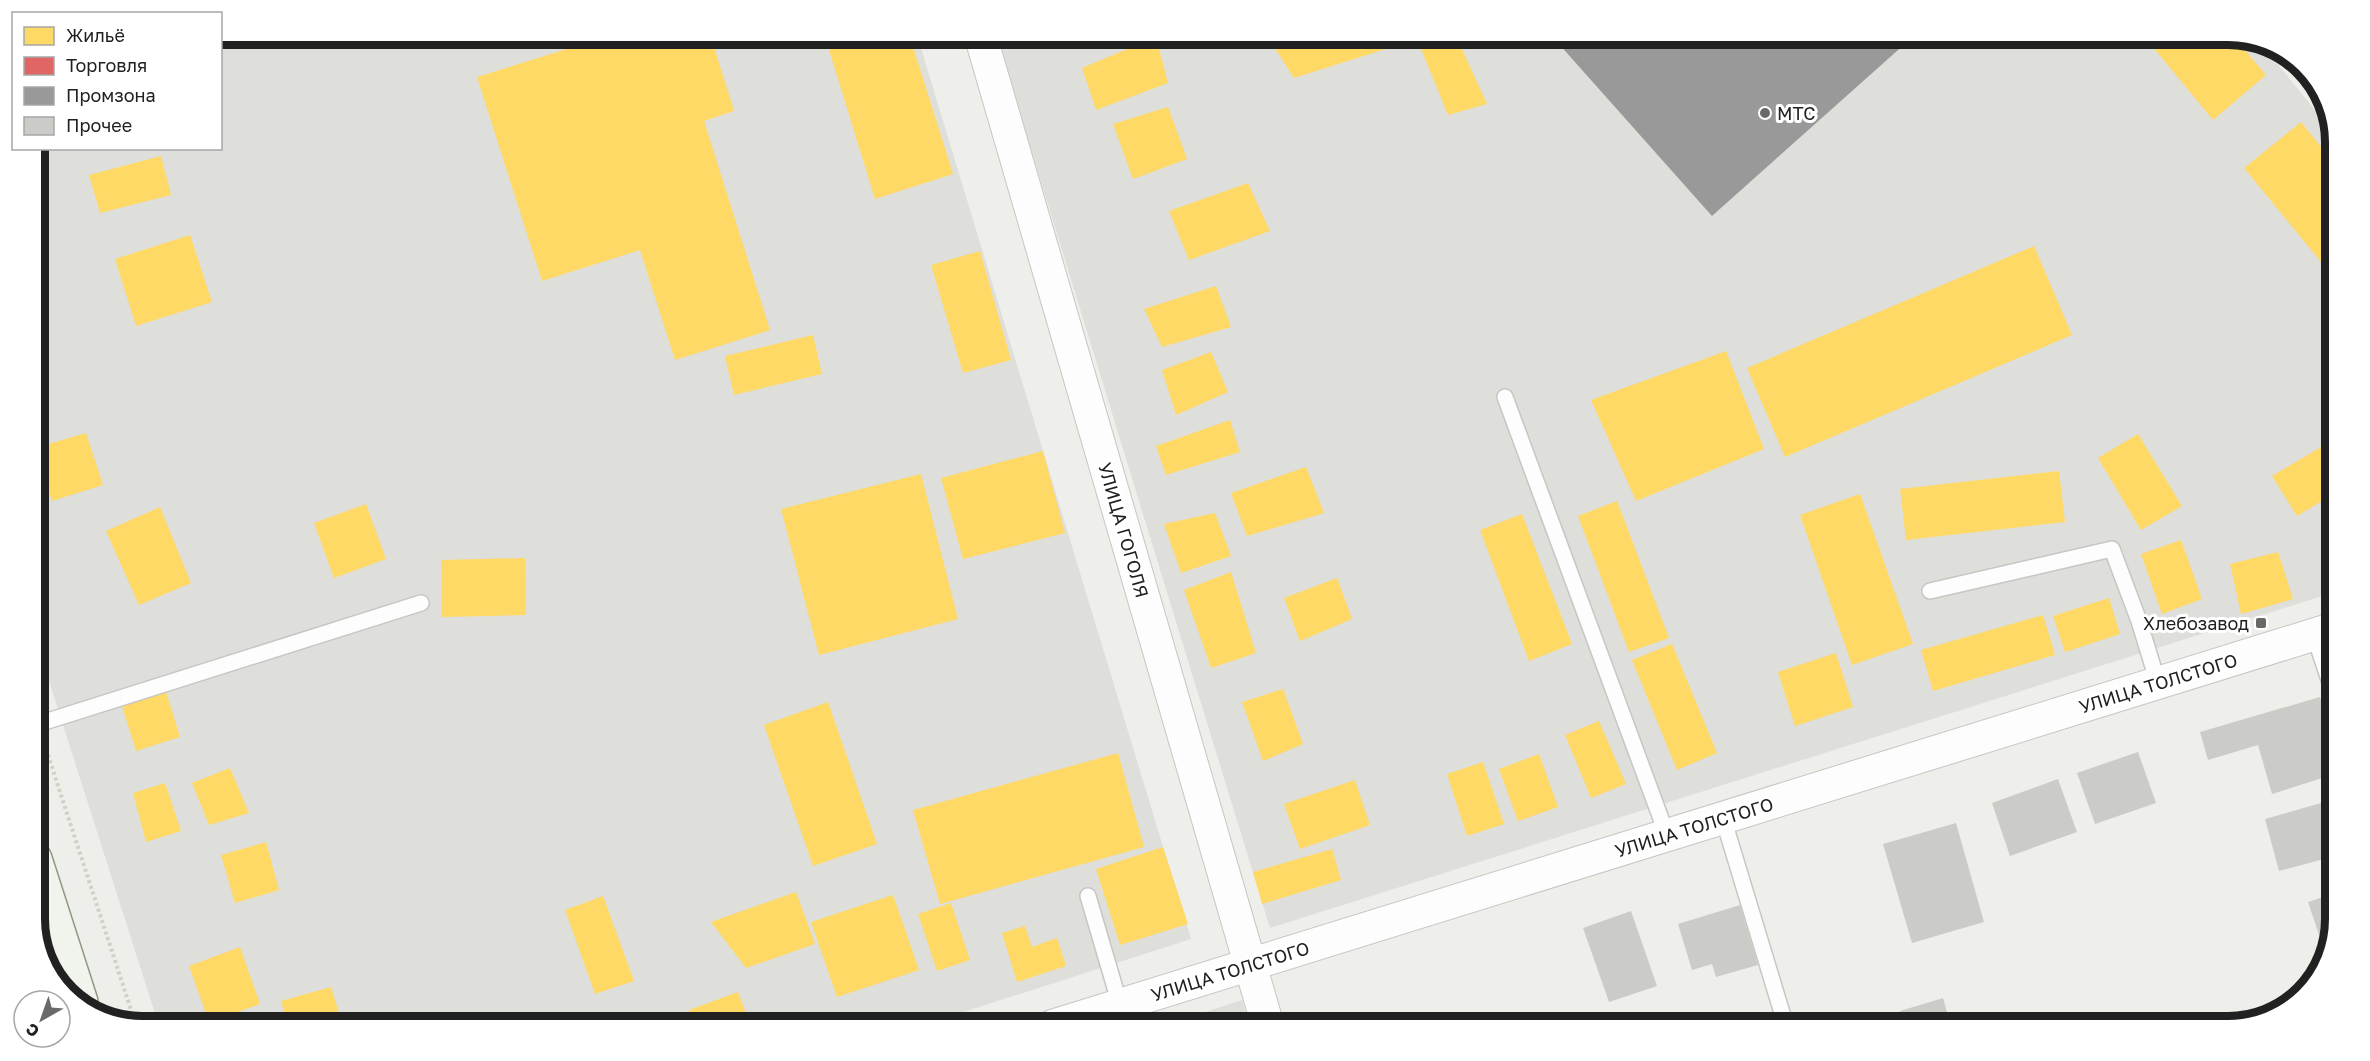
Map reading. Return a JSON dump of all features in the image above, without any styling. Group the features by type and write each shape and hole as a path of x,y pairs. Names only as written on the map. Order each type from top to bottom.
{"main road":[{"path":"45,890 78,992"}],"street":[{"name":"УЛИЦА ГОГОЛЯ","path":"983,45 1265,1016"},
{"name":"УЛИЦА ТОЛСТОГО","path":"1084,1016 2325,632"}],"lane":[{"path":"1505,397 1667,835"},
{"path":"1930,591 2112,549 2139,621 2158,683"},
{"path":"45,721 421,603"},
{"path":"1723,818 1783,1016"},
{"path":"1088,896 1120,1005"}],"path":[{"path":"45,751 133,1015"}],"shaded area":[{"path":"222,45 920,45 1191,939 951,1016 156,1016 45,668 45,150 222,150"},
{"path":"999,45 2228,45 2247,47 2270,55 2322,119 2325,136 2325,595 1270,928"},
{"path":"1242,1000 1246,1016 1193,1016"}],"building: Жильё":[{"path":"580,45 713,45 734,111 704,121 770,330 675,360 640,250 542,281 477,77"},
{"path":"827,45 912,45 953,174 875,199"},
{"path":"1137,45 1158,45 1168,83 1096,110 1082,68"},
{"path":"1273,45 1398,45 1294,78"},
{"path":"1419,45 1460,45 1487,104 1448,115"},
{"path":"2151,45 2242,46 2266,75 2213,120"},
{"path":"1168,107 1187,159 1133,179 1113,124"},
{"path":"2301,122 2325,152 2325,267 2244,168"},
{"path":"161,156 171,195 100,213 89,175"},
{"path":"1248,183 1270,231 1189,260 1169,211"},
{"path":"190,235 212,302 136,326 115,259"},
{"path":"2034,246 2072,335 1785,457 1747,368"},
{"path":"980,251 1011,360 963,373 931,265"},
{"path":"1216,286 1231,327 1162,347 1144,309"},
{"path":"813,335 822,374 734,395 725,356"},
{"path":"1726,351 1764,449 1636,501 1591,400"},
{"path":"1211,352 1228,392 1176,415 1162,370"},
{"path":"1230,420 1240,452 1166,475 1156,446"},
{"path":"86,433 103,485 52,501 45,479 45,445"},
{"path":"2138,434 2182,506 2141,530 2098,458"},
{"path":"2325,445 2325,499 2297,516 2272,476"},
{"path":"1043,451 1065,533 963,559 941,478"},
{"path":"1306,467 1324,513 1247,536 1231,493"},
{"path":"2059,471 2065,522 1906,540 1900,489"},
{"path":"921,474 958,619 819,655 781,509"},
{"path":"1860,494 1913,644 1852,665 1800,515"},
{"path":"1617,501 1669,638 1629,652 1578,516"},
{"path":"366,504 386,559 334,578 314,523"},
{"path":"160,507 191,583 139,605 106,531"},
{"path":"1215,513 1231,556 1181,573 1164,524"},
{"path":"1522,514 1572,644 1529,661 1480,530"},
{"path":"2181,540 2202,599 2162,614 2141,554"},
{"path":"2278,552 2293,599 2241,614 2230,564"},
{"path":"525,558 526,615 442,617 441,560"},
{"path":"1231,572 1256,653 1211,668 1184,590"},
{"path":"1337,578 1352,619 1300,641 1284,598"},
{"path":"2109,598 2120,634 2065,652 2053,616"},
{"path":"2043,615 2055,655 1933,691 1921,650"},
{"path":"1672,644 1717,753 1677,770 1632,660"},
{"path":"1836,653 1853,707 1795,726 1778,672"},
{"path":"1283,689 1303,744 1263,761 1242,702"},
{"path":"166,692 180,737 136,751 122,706"},
{"path":"828,702 877,844 813,866 764,725"},
{"path":"1599,721 1626,784 1591,798 1565,735"},
{"path":"1118,753 1144,847 940,904 913,810"},
{"path":"1539,754 1558,807 1518,821 1499,769"},
{"path":"1483,762 1504,824 1467,836 1447,774"},
{"path":"230,768 249,813 209,825 192,783"},
{"path":"1355,780 1370,825 1300,849 1284,804"},
{"path":"165,783 181,831 146,842 133,793"},
{"path":"266,842 279,890 235,903 221,855"},
{"path":"1163,847 1188,924 1120,945 1096,869"},
{"path":"1332,849 1341,880 1262,904 1253,872"},
{"path":"796,892 815,944 746,968 711,922"},
{"path":"893,895 919,970 837,997 811,922"},
{"path":"603,896 634,981 595,994 565,910"},
{"path":"951,903 970,960 937,971 918,914"},
{"path":"1025,926 1032,947 1057,938 1066,966 1017,982 1002,933"},
{"path":"240,947 260,1004 226,1016 207,1016 189,966"},
{"path":"331,987 340,1016 285,1016 281,1001"},
{"path":"738,992 747,1016 691,1016 689,1010"}],"building: Промзона":[{"path":"1560,45 1904,45 1712,216"}],"building: Прочее":[{"path":"2320,697 2325,714 2325,777 2272,794 2258,745 2208,760 2200,732"},
{"path":"2138,752 2156,803 2095,824 2077,773"},
{"path":"2058,779 2077,832 2010,856 1992,803"},
{"path":"2325,802 2325,859 2279,871 2265,819"},
{"path":"1956,823 1984,922 1912,943 1883,844"},
{"path":"2325,896 2322,943 2308,902"},
{"path":"1740,905 1758,965 1716,977 1712,964 1692,970 1678,924"},
{"path":"1631,911 1657,986 1609,1002 1583,928"},
{"path":"1943,998 1948,1016 1902,1016 1900,1011"}],"place":[{"name":"МТС","path":"1765,113"},
{"name":"Хлебозавод","path":"2261,623"}]}
